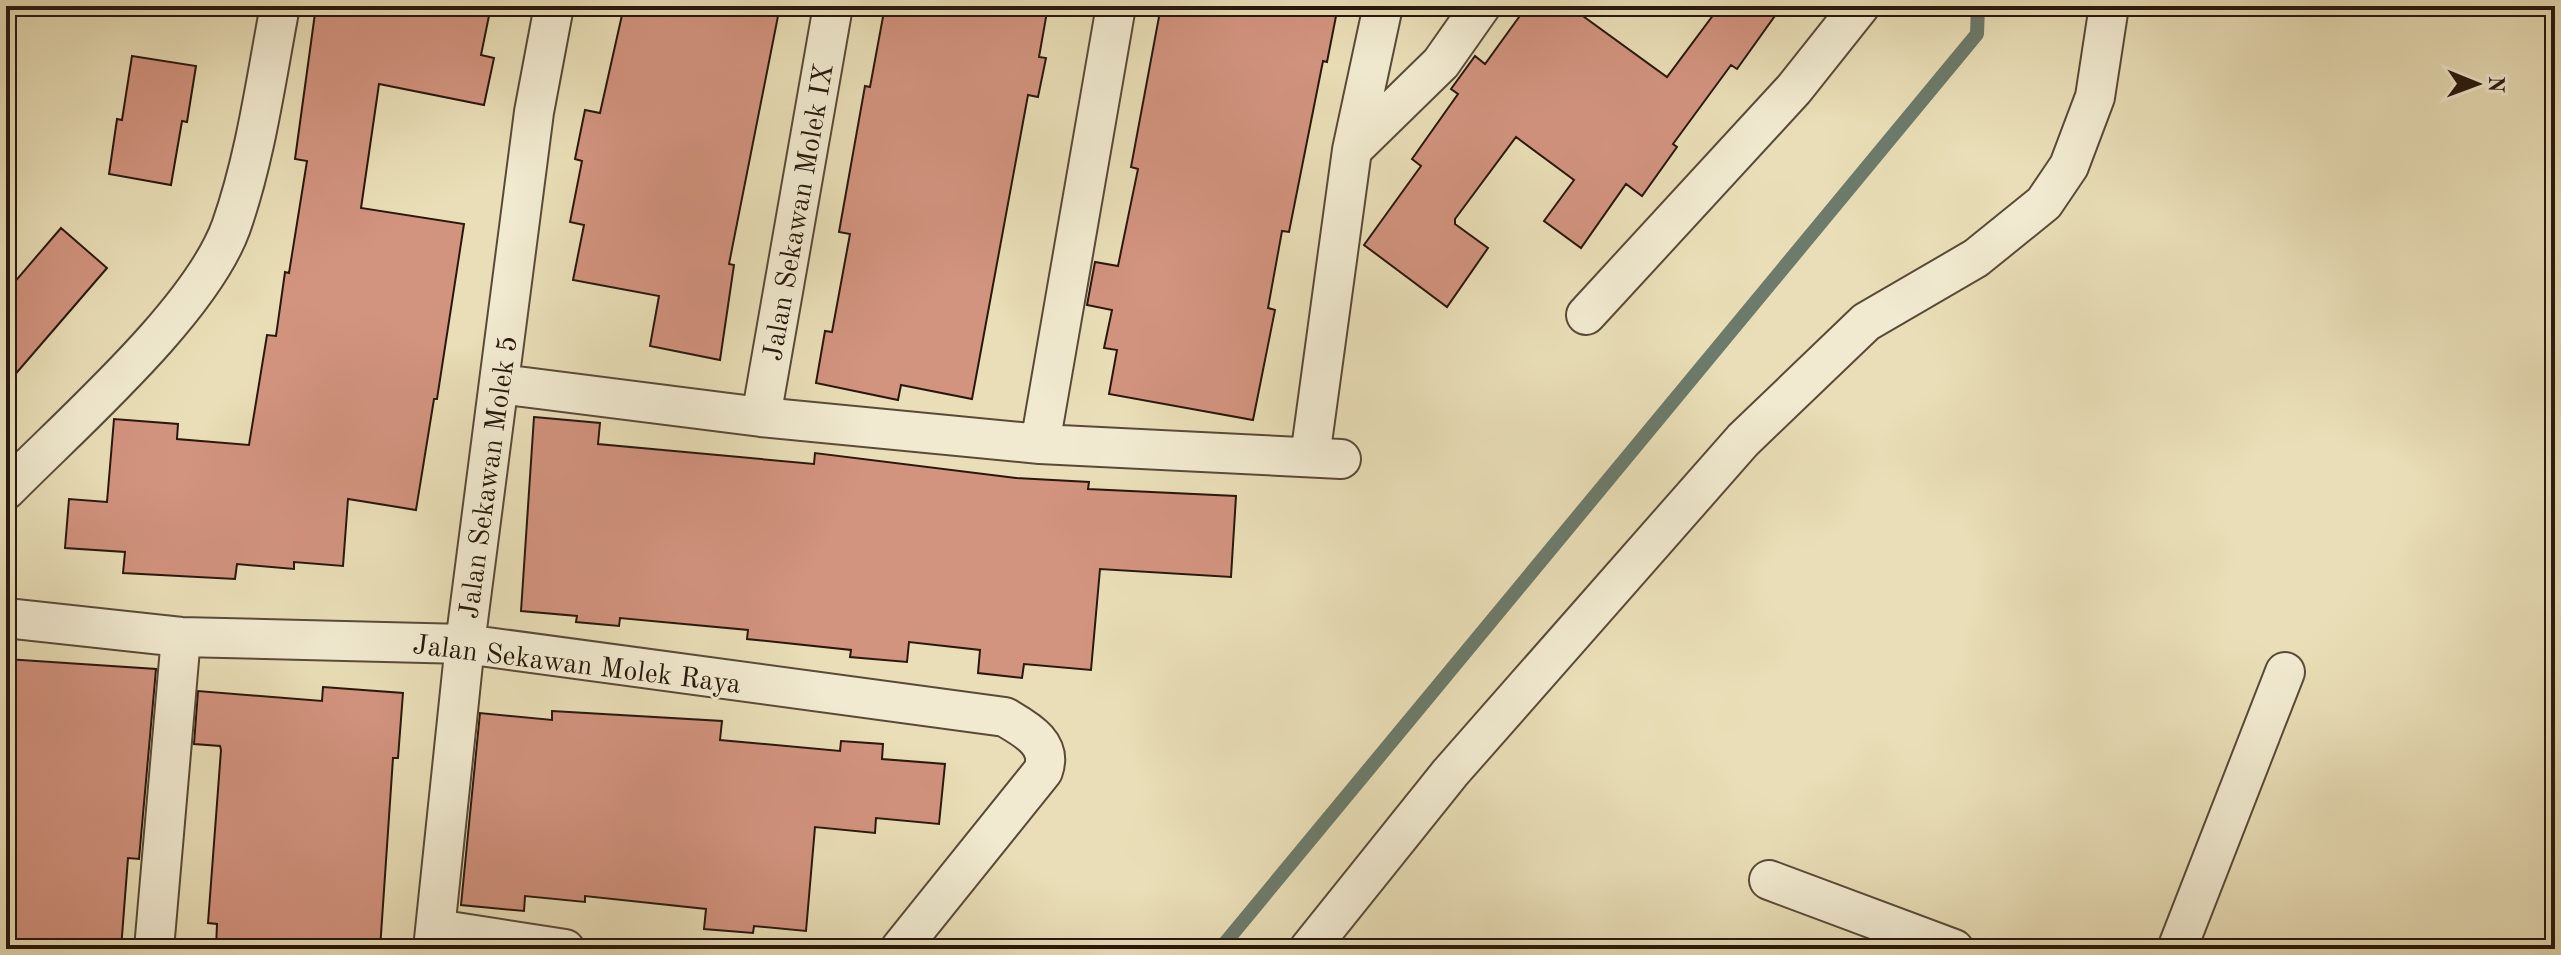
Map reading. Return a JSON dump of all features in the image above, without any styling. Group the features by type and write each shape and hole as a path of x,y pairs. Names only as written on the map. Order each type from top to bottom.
{"street":[{"path":"6,490 158,335 207,274 234,214 256,132 280,6"},
{"name":"Jalan Sekawan Molek 5","path":"435,939 465,644 534,112 554,6"},
{"name":"Jalan Sekawan Molek IX","path":"761,417 833,6"},
{"path":"1040,444 1116,6"},
{"path":"500,384 761,417 1040,444 1326,458 1352,150 1383,6"},
{"path":"1352,150 1441,63 1481,6"},
{"path":"1586,315 1794,89 1860,6"},
{"path":"1309,949 1450,773 1743,440 1866,322 1976,258 2044,203 2069,166 2095,97 2109,6"},
{"name":"Jalan Sekawan Molek Raya","path":"6,618 181,637 465,644 1005,717 1029,731 1042,745 1046,763 1043,771 900,949"},
{"path":"154,949 181,637"},
{"path":"2177,949 2285,672"},
{"path":"1769,880 1954,949"},
{"path":"435,939 565,949"}],"building":[{"path":"316,6 387,6 431,15 433,6 491,6 481,55 494,58 484,105 379,84 361,208 464,224 416,510 348,499 343,566 294,562 294,569 237,564 235,579 123,573 125,552 65,548 69,499 107,502 114,419 178,424 177,439 249,445 267,335 276,336 285,272 289,273 307,161 295,159"},
{"path":"624,6 780,6 729,264 734,265 720,360 650,346 659,296 573,280 584,225 570,222 582,161 575,159 585,110 600,113"},
{"path":"885,6 943,6 975,12 976,6 1048,6 1039,57 1046,58 1038,97 1028,95 972,399 901,385 898,400 816,383 825,331 832,332 850,234 839,232 865,86 870,87"},
{"path":"1161,6 1338,6 1327,62 1323,61 1289,232 1282,231 1268,308 1275,310 1253,420 1109,394 1117,350 1104,348 1112,310 1087,305 1095,262 1118,266 1138,169 1131,167"},
{"path":"1527,6 1569,6 1667,77 1720,6 1782,6 1737,69 1731,65 1673,144 1677,147 1642,196 1626,184 1581,248 1544,221 1574,180 1516,137 1455,219 1455,224 1488,248 1447,307 1364,245 1421,166 1412,159 1458,94 1451,89 1475,56 1485,64"},
{"path":"132,56 196,66 187,122 182,121 171,185 109,174 117,119 122,120"},
{"path":"61,228 107,268 6,385 6,292"},
{"path":"534,417 600,423 598,444 814,464 815,453 1016,478 1089,482 1088,489 1236,496 1231,577 1100,569 1091,670 1024,664 1022,678 978,673 980,650 909,642 907,662 850,657 851,650 747,639 748,630 620,618 619,626 576,622 577,616 521,611"},
{"path":"6,659 156,669 139,859 128,858 121,949 6,949"},
{"path":"323,687 403,693 398,758 393,758 380,949 216,949 217,924 208,923 221,750 220,746 194,744 198,691 322,701"},
{"path":"552,711 722,721 720,740 840,751 841,741 883,744 882,759 945,764 939,824 876,818 875,833 815,827 806,931 754,926 753,933 704,929 706,909 585,896 585,902 525,896 524,911 461,905 480,713 552,720"}],"waterway":[{"path":"1220,949 1977,34 1978,6"}]}
